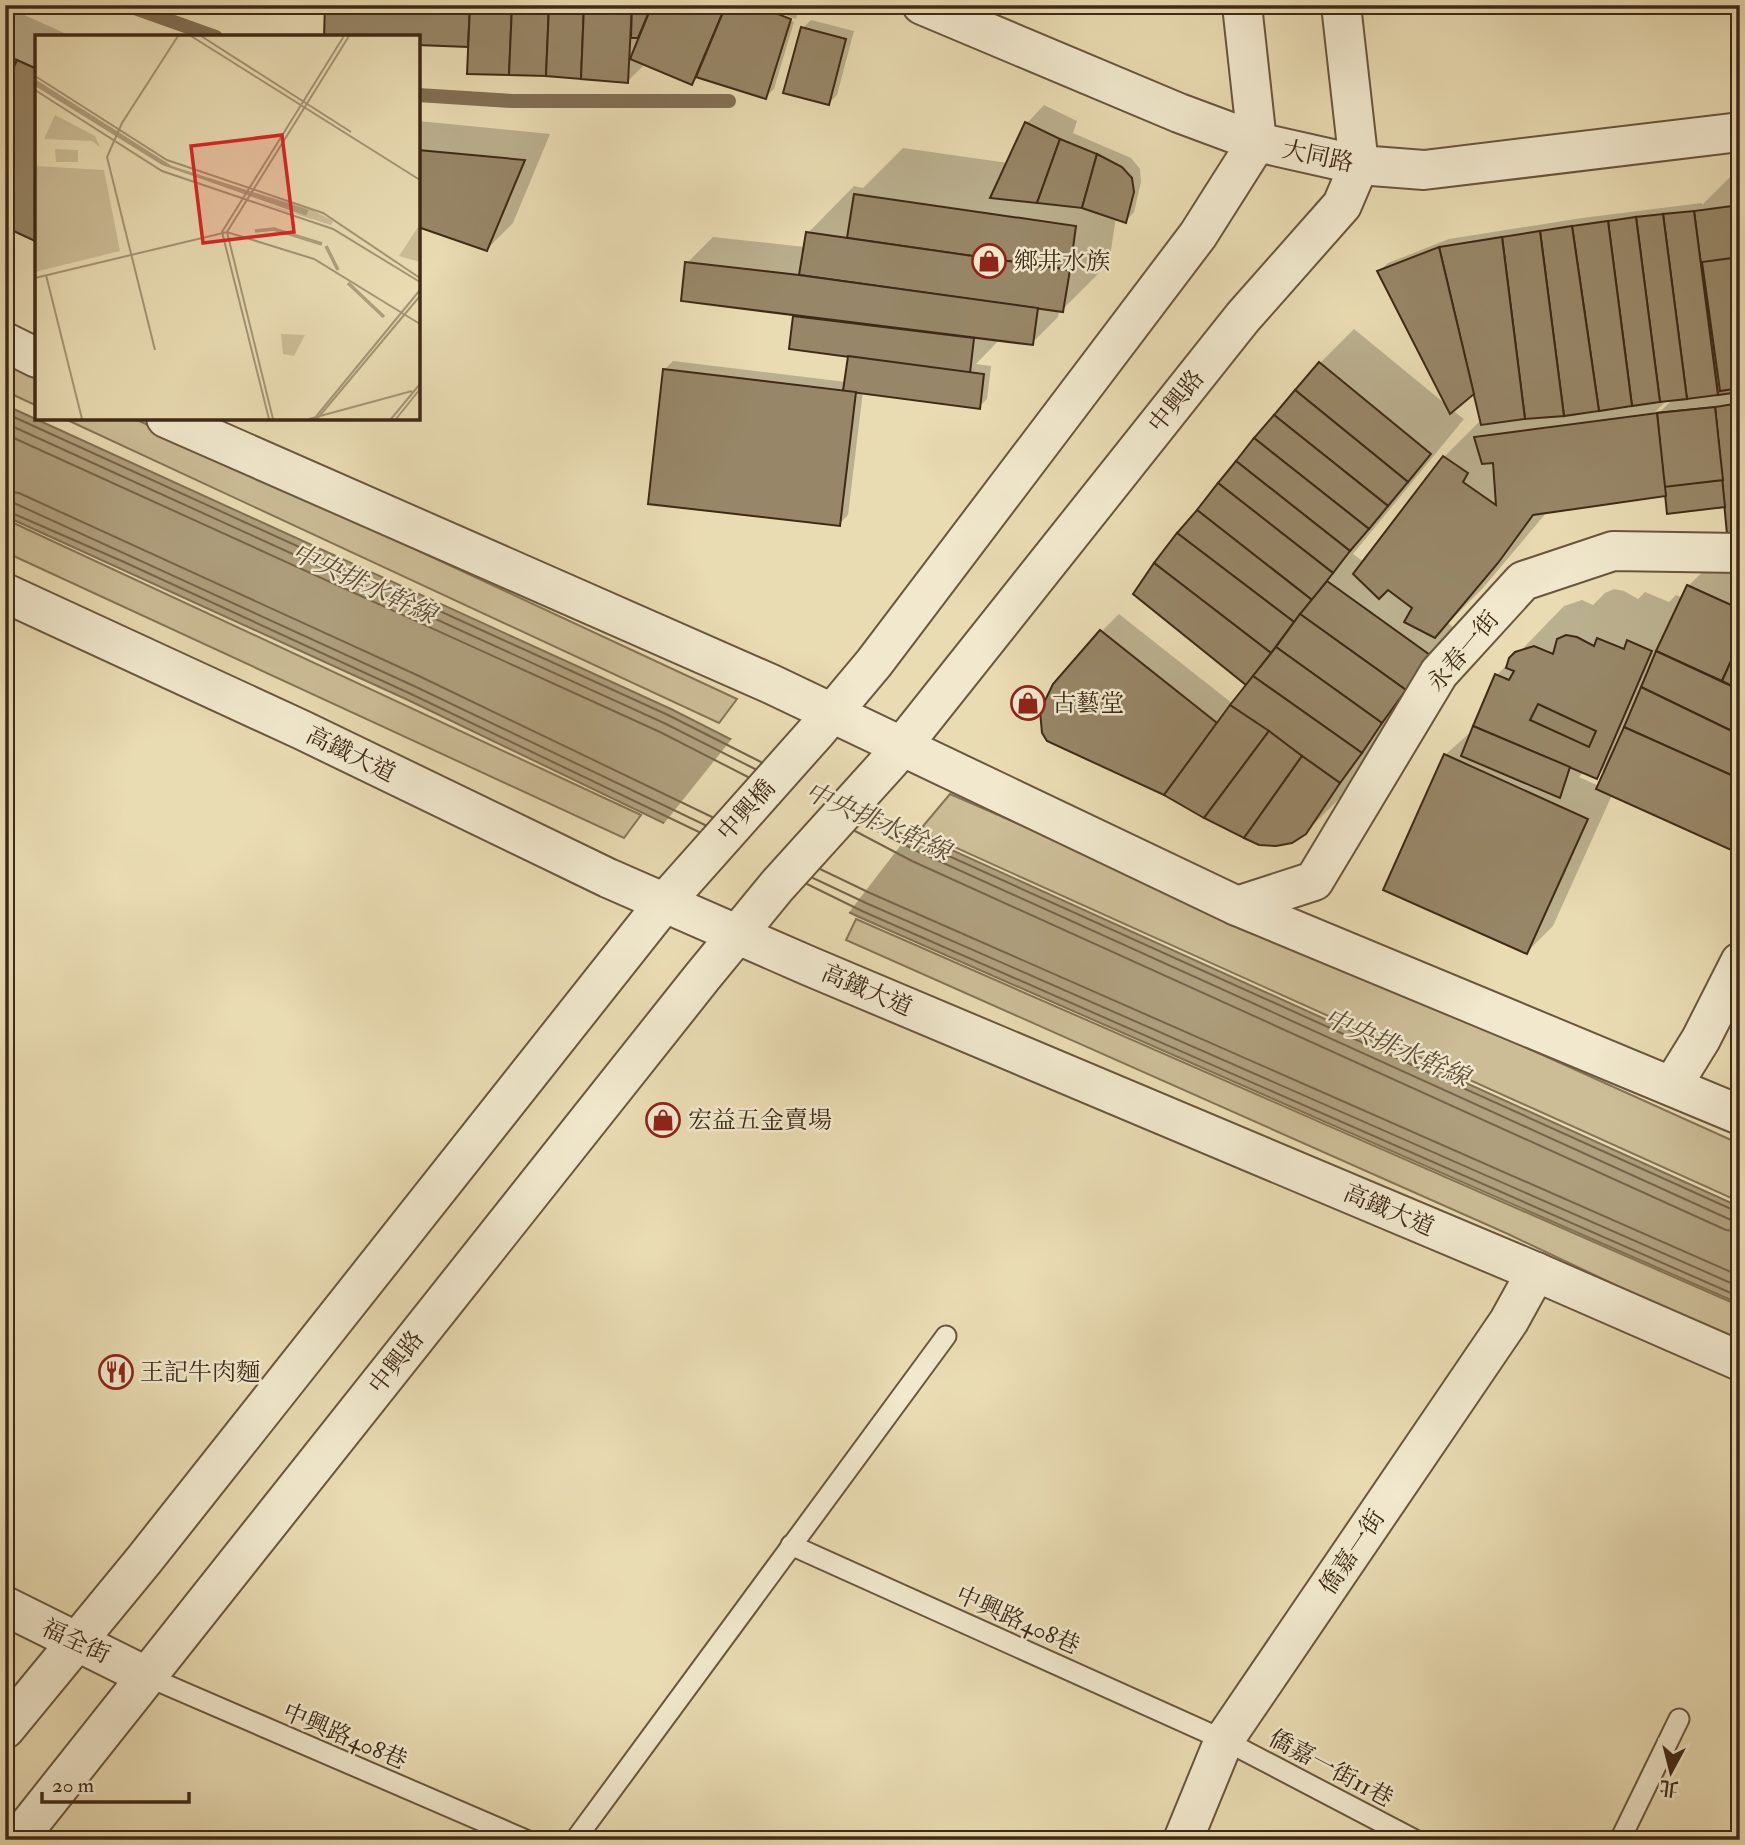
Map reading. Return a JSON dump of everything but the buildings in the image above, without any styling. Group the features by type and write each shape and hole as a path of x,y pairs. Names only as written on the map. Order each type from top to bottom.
{"street":[{"name":"大同路","path":"922,5 1179,113 1256,142 1359,165 1424,170 1740,132"},
{"path":"825,721 874,663 1198,235 1256,142 1242,5"},
{"name":"中興路","path":"31,1835 146,1676 737,934 896,753 1243,317 1342,205 1359,165 1340,5"},
{"path":"5,342 35,357"},
{"path":"170,420 825,721 1237,905 1740,1115"},
{"name":"永春一街","path":"1237,905 1314,881 1439,673 1523,581 1614,551 1740,553"},
{"name":"高鐵大道","path":"5,593 289,724 664,903 1740,1361"},
{"name":"中興橋","path":"664,903 825,721"},
{"path":"5,1729 79,1641 664,903"},
{"path":"1672,1086 1701,1039 1740,962"},
{"name":"僑嘉一街","path":"1183,1840 1224,1740 1509,1321 1536,1272"},
{"name":"福全街","path":"5,1606 146,1676"}],"lane":[{"path":"576,1840 946,1336"},
{"name":"中興路408巷","path":"791,1545 1224,1740"},
{"name":"中興路408巷","path":"146,1676 526,1840"},
{"path":"1620,1840 1679,1719"},
{"name":"僑嘉一街11巷","path":"1224,1740 1415,1840"}],"shaded area":[{"path":"5,359 35,373 35,405 5,391"},
{"path":"67,420 137,420 737,699 719,723"},
{"path":"5,519 641,815 624,838 5,552"},
{"path":"950,794 1416,998 1740,1144 1740,1202 919,831"},
{"path":"856,919 1740,1306 1740,1344 1508,1234 846,940"}],"water":[{"name":"中央排水幹線","path":"5,405 671,709 923,837 1740,1207 1740,1304 859,917 408,700 5,516"}],"pier":[{"path":"734,736 914,828 847,915 662,826"}],"waterway":[{"path":"126,5 210,35"},
{"path":"420,95 512,101 729,101"}],"place":[{"name":"鄉井水族","path":"989,261"},
{"name":"古藝堂","path":"1028,703"},
{"name":"宏益五金賣場","path":"663,1120"},
{"name":"王記牛肉麵","path":"116,1372"}]}
